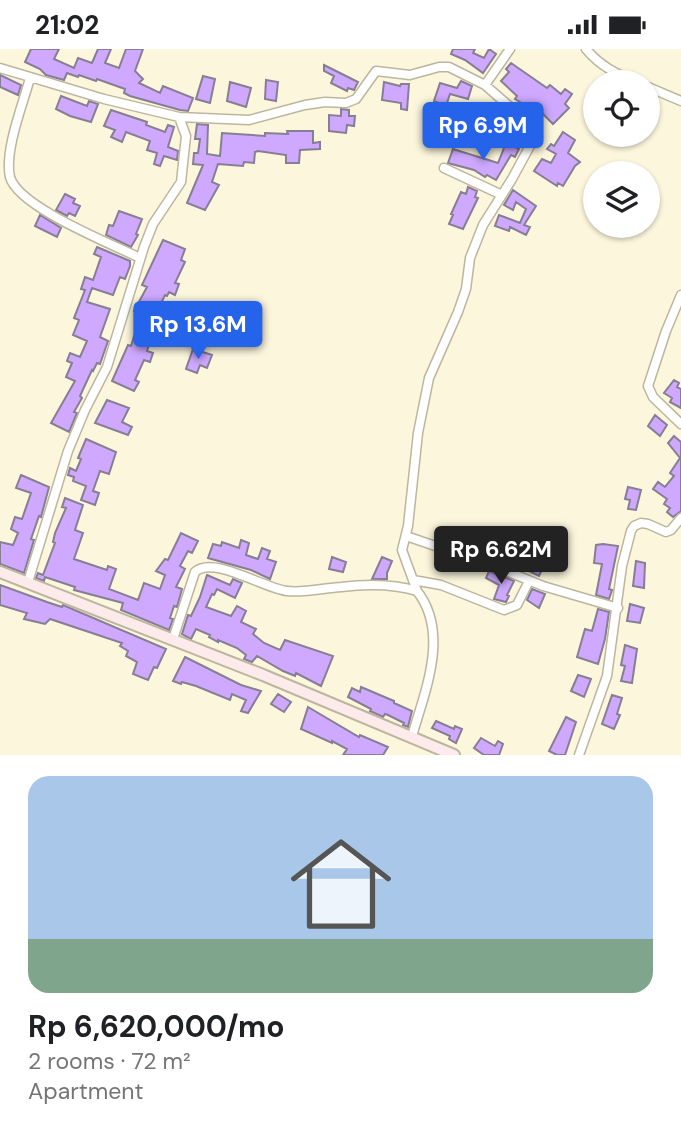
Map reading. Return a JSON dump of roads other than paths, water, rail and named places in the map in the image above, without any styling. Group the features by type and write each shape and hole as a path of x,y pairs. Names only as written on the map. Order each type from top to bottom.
{"main road":[{"path":"0,572 173,639 454,755"}],"street":[{"path":"485,85 510,49"},
{"path":"586,49 608,70"},
{"path":"0,68 149,111 179,117 249,120 305,105 346,103 362,93 376,71 410,75 449,67 485,85 534,128 530,144 483,225 470,258 466,289 429,379 418,433 402,550 417,591 431,615 434,634 429,674 412,736"},
{"path":"30,78 10,159 10,177 15,187 35,205 141,258"},
{"path":"660,92 681,101"},
{"path":"28,582 68,451 85,409 107,367 153,224 183,178 186,136 179,117"},
{"path":"444,169 502,195"},
{"path":"681,295 649,386 653,397 681,424"},
{"path":"579,755 607,676 628,538 634,526 648,524 666,532 681,518"},
{"path":"406,536 529,581 618,608"},
{"path":"173,639 195,572 200,567 209,566 238,574 258,584 288,591 378,586 404,587 417,591"},
{"path":"413,580 441,585 504,610 517,605 529,581"}]}
